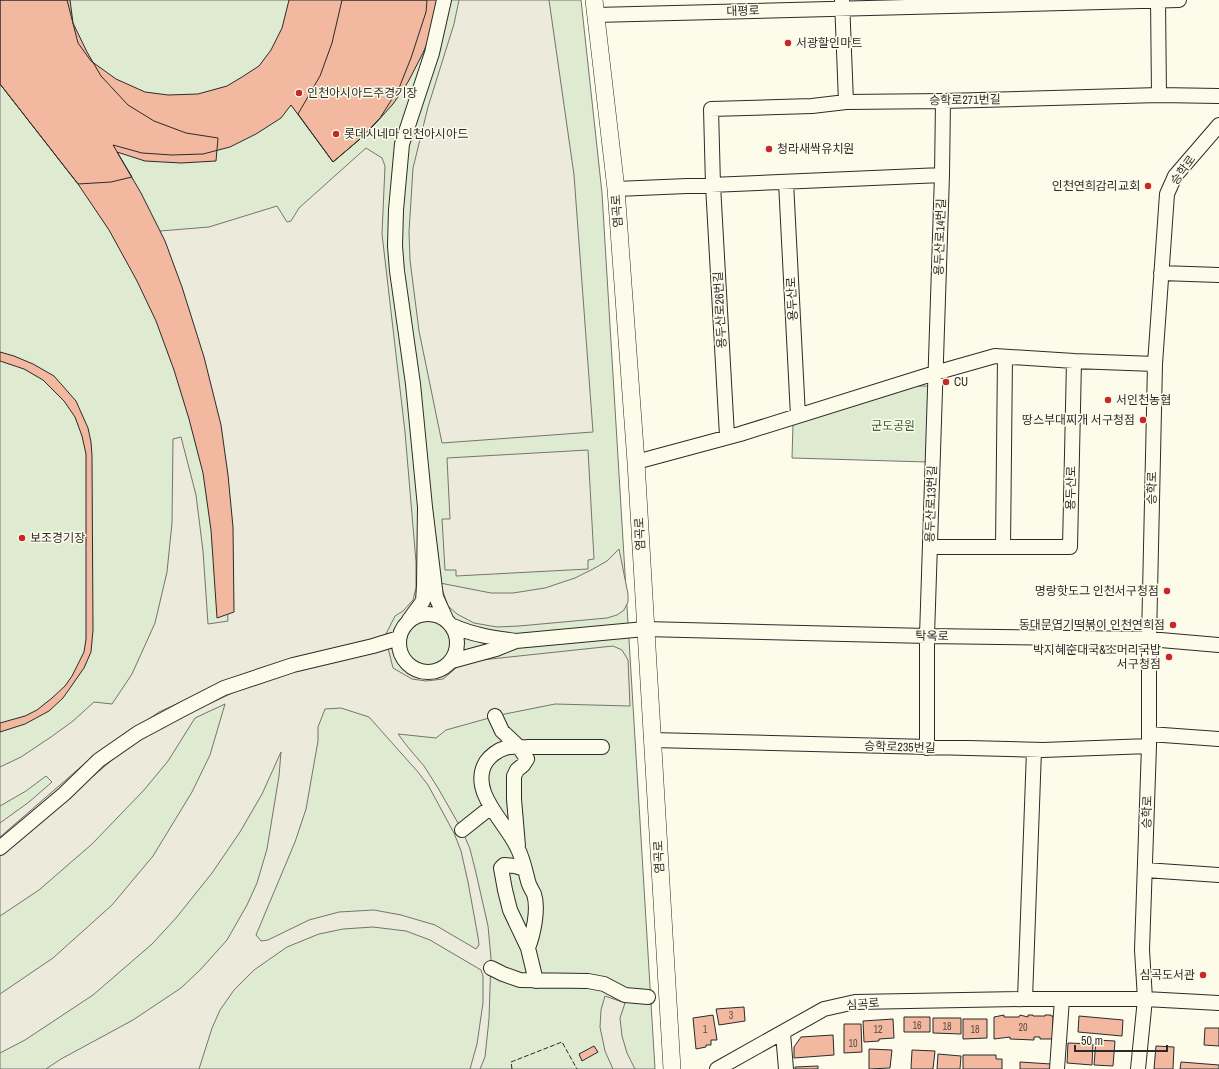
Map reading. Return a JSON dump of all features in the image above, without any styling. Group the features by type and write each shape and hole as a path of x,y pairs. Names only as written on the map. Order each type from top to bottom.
{"main road":[{"name":"염곡로","path":"594,8 616,189 636,462 672,1069"}],"street":[{"path":"444,0 432,53 402,144 396,210 395,246 397,271 413,384 425,507 436,597 449,622 457,634 458,643 456,653 452,661 445,667 436,671 427,672 417,670 408,665 402,657 399,647 399,638 403,627 418,614 429,613 438,614 449,622 464,631 516,641"},
{"path":"1158,0 1159,95"},
{"name":"대평로","path":"594,8 1179,0"},
{"path":"842,4 846,102"},
{"name":"승학로271번길","path":"711,109 812,106 846,102 1159,95 1219,96"},
{"name":"용두산로14번길","path":"935,373 943,101"},
{"name":"용두산로26번길","path":"711,109 713,185 728,436"},
{"name":"승학로","path":"1138,1069 1145,999 1142,950 1149,740 1149,639 1155,364 1167,194 1175,176 1219,125"},
{"path":"616,189 942,175"},
{"name":"용두산로","path":"786,182 798,416"},
{"path":"1161,273 1219,275"},
{"path":"636,462 740,434 935,373 995,356 1155,364"},
{"path":"1003,547 1005,357"},
{"name":"용두산로","path":"930,547 1070,547 1074,361"},
{"name":"용두산로13번길","path":"927,748 927,636 935,373"},
{"path":"410,620 423,601 425,507"},
{"name":"탁옥로","path":"516,641 645,629 927,636 1149,639 1219,646"},
{"path":"0,848 64,794 99,760 138,733 183,709 224,688 293,665 374,646 399,638"},
{"path":"452,661 516,641"},
{"path":"495,716 502,731 519,747 526,759 514,776 514,799 518,848 530,887 534,895 535,921 528,948"},
{"name":"승학로235번길","path":"652,740 1034,750 1149,740 1219,739"},
{"path":"518,848 488,803 483,790 482,774 485,764 490,757 502,748 510,746 602,747"},
{"path":"1025,999 1034,750"},
{"path":"462,830 491,807"},
{"path":"525,869 504,865 501,868 510,910 528,948 536,981"},
{"path":"1145,870 1219,875"},
{"path":"491,968 520,980 588,982 604,984 625,995 648,997"},
{"name":"심곡로","path":"717,1069 824,1009 855,1002 1025,999 1145,999 1219,1003"},
{"path":"1057,1069 1062,999"},
{"path":"783,1033 786,1069"}],"green space":[{"path":"0,0 581,0 602,193 655,1069 0,1069"},
{"name":"군도공원","path":"908,386 929,386 927,462 792,458 793,424"}],"shaded area":[{"path":"459,0 549,0 574,175 593,432 442,443 419,331 410,260 409,232 413,168 428,107 454,24"},
{"path":"366,148 382,158 385,166 382,234 405,432 416,562 416,588 413,600 403,611 395,616 386,634 381,638 268,666 220,684 159,712 83,765 0,837 0,823 29,802 52,782 46,776 26,791 0,806 0,767 21,757 51,737 73,721 94,702 112,704 132,674 155,623 167,572 172,523 173,439 181,437 196,495 203,551 208,624 228,621 223,535 160,231 209,227 277,206 287,222 291,221 299,208"},
{"path":"588,450 594,559 588,560 588,569 456,576 456,570 445,570 442,519 450,519 447,458"},
{"path":"619,549 628,594 628,602 624,610 617,615 607,618 497,627 474,623 457,614 448,606 440,583 491,593 513,593 545,588 575,578 593,569 607,561"},
{"path":"613,646 622,650 628,660 630,706 555,704 500,715 446,730 436,738 398,734 424,766 462,830 470,849 476,873 488,926 491,958 489,1019 485,1057 480,1069 470,1069 477,1044 483,1003 483,976 481,970 430,940 406,931 373,927 343,929 319,934 287,947 254,970 234,990 220,1010 212,1028 199,1069 46,1069 61,1059 133,1020 181,988 201,969 227,940 247,905 257,883 267,849 279,776 281,752 262,794 240,832 212,873 176,918 152,944 93,995 25,1040 0,1053 0,994 53,958 112,905 153,856 192,792 210,755 225,704 195,718 168,761 144,790 92,844 39,890 0,916 0,856 126,748 187,714 267,677 388,648 393,668 412,679 426,681 443,679 462,663","holes":["341,708 369,717 428,785 454,833 461,851 468,882 479,945 476,949 435,925 401,915 374,910 339,912 309,920 268,940 261,941 256,935 295,842 306,809 318,741 318,727 325,709"]},
{"path":"605,996 625,1003 620,1018 622,1036 627,1053 635,1069 613,1069 605,1051 600,1027 601,1010"}],"building":[{"name":"인천아시아드주경기장","path":"0,0 67,0 78,43 91,61 116,79 145,92 168,95 198,94 227,86 259,66 271,50 282,28 289,0 427,0 426,12 411,58 399,88 380,118 360,139 333,162 291,105 281,118 256,134 230,147 203,154 172,155 142,153 113,145 132,177 111,182 78,184 0,84"},
{"path":"0,0 70,0 73,23 87,52 101,76 128,105 154,121 186,133 218,138 216,161 181,163 145,161 117,152 141,193 165,241 182,287 204,357 221,425 228,475 233,527 234,612 217,618 211,530 203,473 174,370 156,321 137,281 109,230 78,184 0,84"},
{"path":"342,0 440,0 431,34 408,82 393,104 375,124 333,162 298,114 320,76 332,43"},
{"path":"0,352 33,364 54,376 76,401 88,428 92,456 93,630 91,652 84,668 63,698 49,711 25,724 0,732 0,723 25,716 37,710 65,686 72,676 84,652 86,639 86,454 82,436 75,417 64,401 43,380 24,369 0,361"},
{"path":"744,1007 745,1021 719,1025 716,1009"},
{"path":"713,1015 717,1040 711,1040 711,1045 706,1045 706,1047 696,1049 693,1018"},
{"path":"1004,1015 1004,1017 1019,1017 1020,1015 1028,1017 1028,1015 1051,1015 1053,1016 1053,1039 1040,1039 1040,1037 1034,1037 1034,1040 1010,1039 1010,1037 994,1039 994,1017"},
{"path":"1079,1016 1123,1020 1122,1036 1078,1032"},
{"path":"904,1017 930,1017 930,1032 904,1032"},
{"path":"933,1018 961,1018 961,1034 933,1033"},
{"path":"893,1019 894,1038 864,1042 863,1021"},
{"path":"963,1019 987,1019 987,1038 963,1039"},
{"path":"844,1024 861,1024 862,1052 844,1053"},
{"path":"1205,1028 1219,1028 1219,1046 1204,1045"},
{"path":"833,1035 834,1055 794,1058 794,1047 801,1037"},
{"path":"1096,1040 1115,1041 1113,1066 1094,1065"},
{"path":"1068,1043 1093,1044 1092,1065 1067,1063"},
{"path":"594,1046 598,1052 582,1061 579,1054"},
{"path":"1156,1046 1174,1047 1173,1069 1154,1069"},
{"path":"869,1049 892,1050 890,1068 869,1069"},
{"path":"912,1050 935,1051 933,1069 911,1069"},
{"path":"938,1054 961,1056 960,1069 937,1069"},
{"path":"963,1055 996,1055 996,1059 1002,1059 1002,1069 963,1069"},
{"path":"1020,1062 1051,1064 1050,1069 1020,1069"},
{"path":"1181,1062 1219,1065 1219,1069 1180,1069"},
{"path":"818,1066 818,1069 795,1069 795,1067"}],"fence":[{"path":"512,1069 511,1062 562,1042 577,1069"}],"place":[{"name":"서광할인마트","path":"788,43"},
{"name":"인천아시아드주경기장","path":"299,93"},
{"name":"롯데시네마 인천아시아드","path":"336,134"},
{"name":"청라새싹유치원","path":"769,149"},
{"name":"인천연희감리교회","path":"1148,186"},
{"name":"CU","path":"946,382"},
{"name":"서인천농협","path":"1108,400"},
{"name":"땅스부대찌개 서구청점","path":"1143,420"},
{"name":"보조경기장","path":"22,538"},
{"name":"명랑핫도그 인천서구청점","path":"1167,591"},
{"name":"동대문엽기떡볶이 인천연희점","path":"1173,625"},
{"name":"박지혜순대국&소머리국밥 서구청점","path":"1169,657"},
{"name":"심곡도서관","path":"1203,975"}]}
